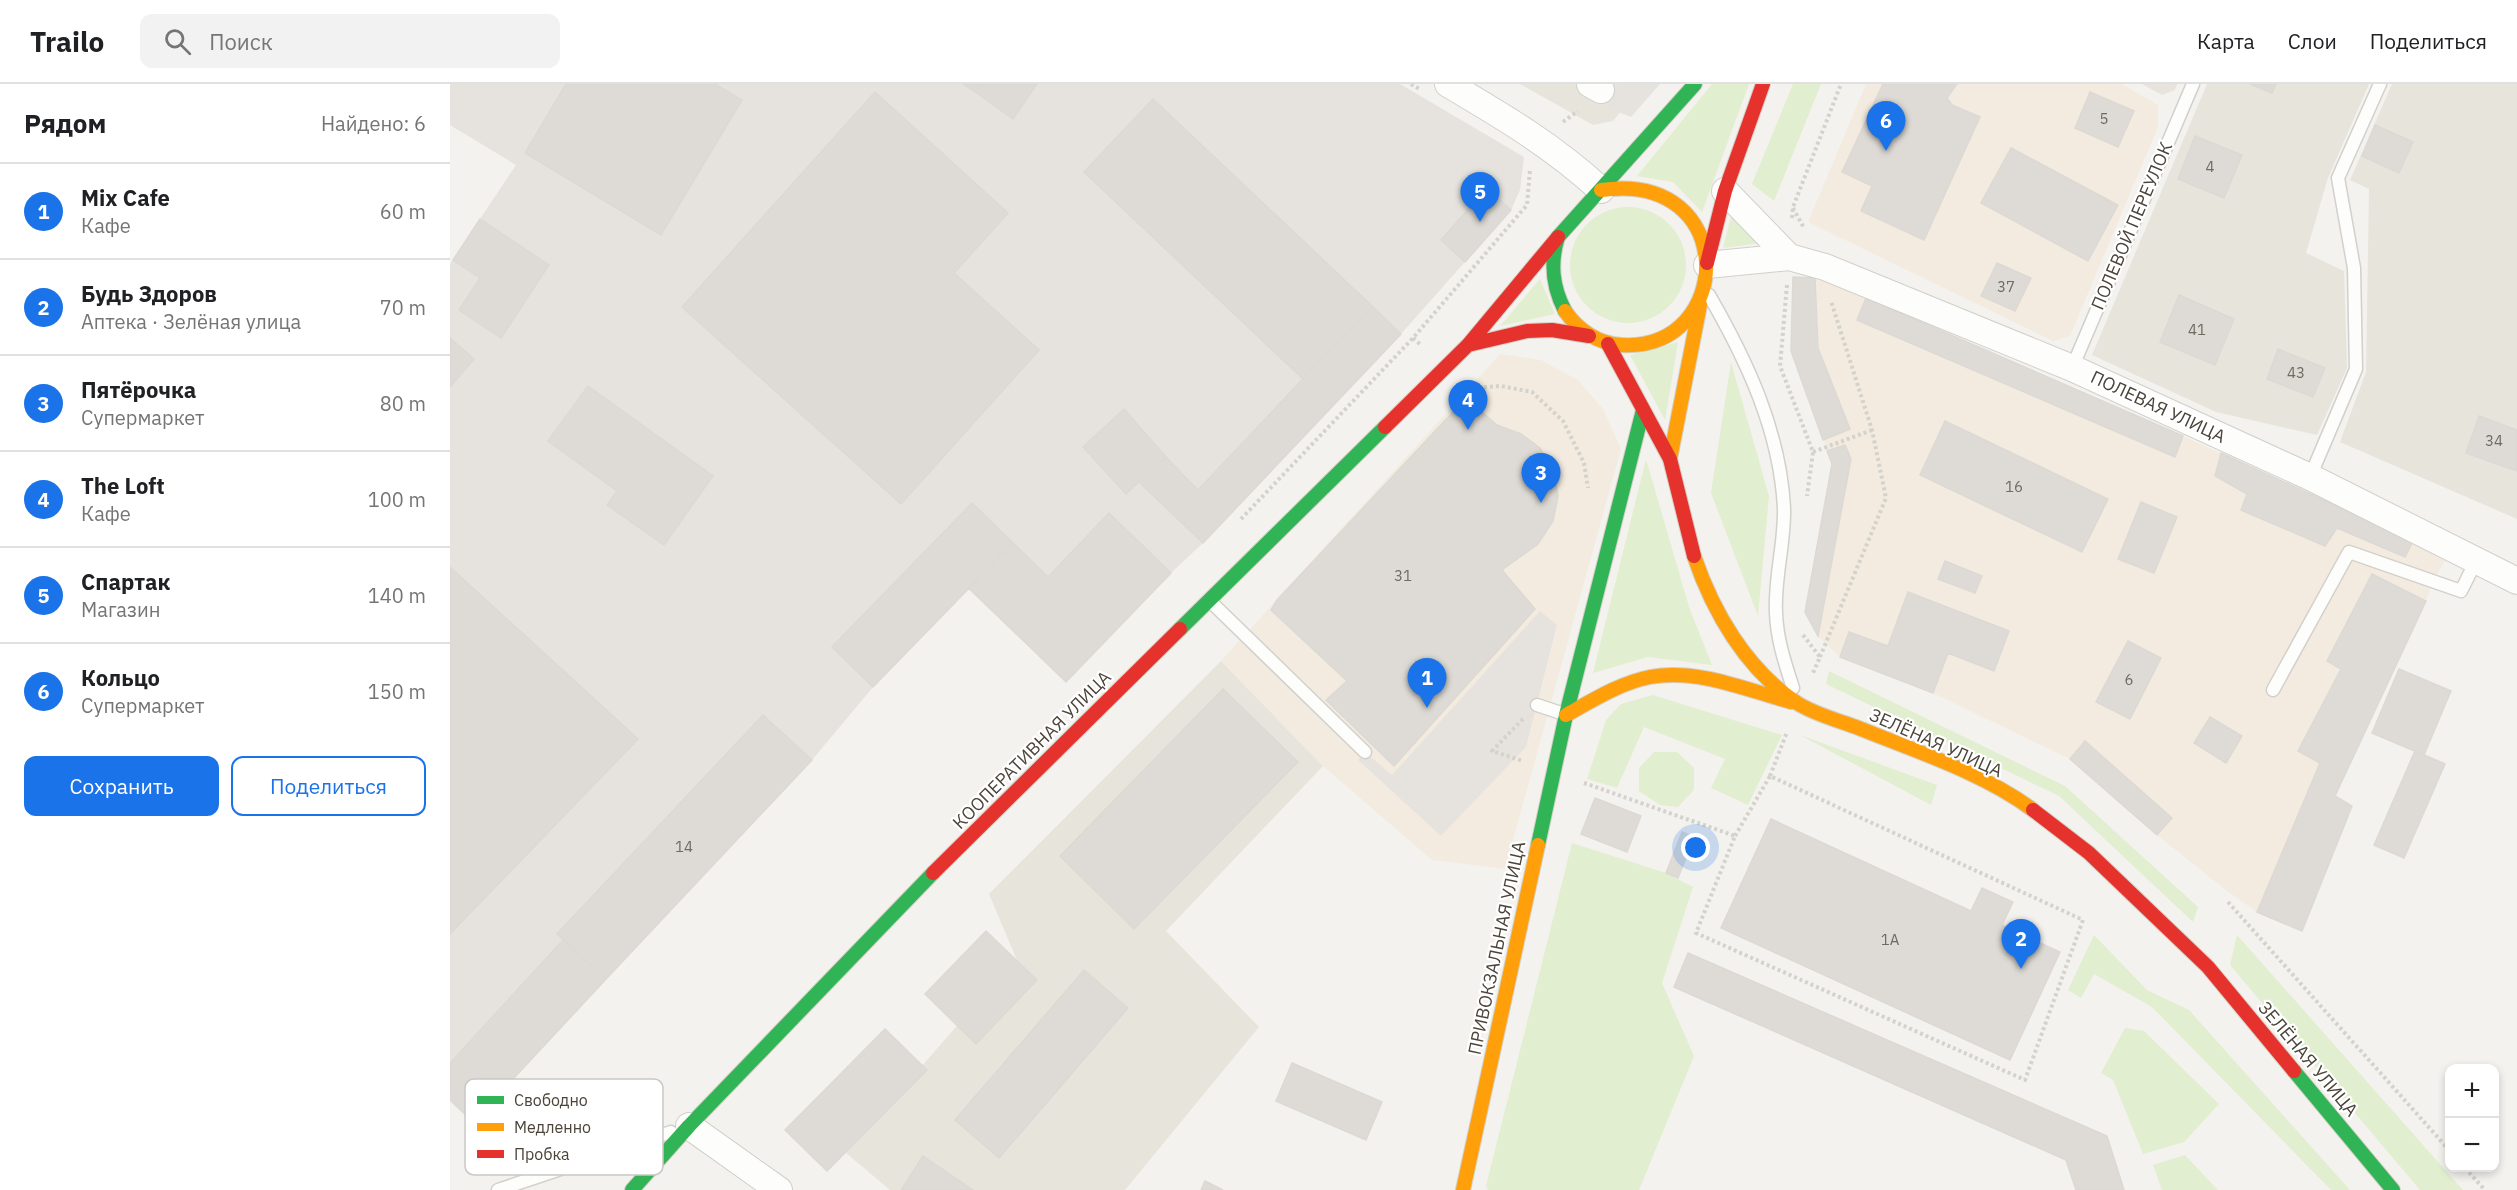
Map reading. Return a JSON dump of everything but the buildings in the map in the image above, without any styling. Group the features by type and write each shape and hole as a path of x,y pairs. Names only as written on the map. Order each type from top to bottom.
{"street":[{"path":"1448,84 1539,139 1601,190"},
{"path":"1589,336 1574,323 1554,288 1551,267 1558,237 1695,84"},
{"path":"1468,345 1527,331 1552,330 1589,336 1608,344 1635,345 1663,338 1681,327 1694,312 1725,191 1763,84"},
{"path":"1601,190 1627,186 1651,190 1671,200 1690,218 1701,239 1705,276"},
{"path":"1725,191 1789,257"},
{"name":"КООПЕРАТИВНАЯ УЛИЦА","path":"663,1155 915,891 1468,345 1558,237"},
{"name":"ПОЛЕВАЯ УЛИЦА","path":"1705,276 1789,257 1825,267 2072,368 2310,477 2517,581"},
{"name":"ЗЕЛЁНАЯ УЛИЦА","path":"1670,459 1705,276"},
{"name":"ЗЕЛЁНАЯ УЛИЦА","path":"1608,344 1670,459 1688,538 1705,588 1718,614 1736,641 1769,680 1798,704 1959,769 2023,803 2089,853 2208,967 2393,1190"},
{"name":"ПРИВОКЗАЛЬНАЯ УЛИЦА","path":"1463,1190 1566,715 1643,410"},
{"path":"1566,715 1594,699 1634,682 1662,675 1686,675 1798,704"},
{"path":"689,1126 778,1190"},
{"name":"КООПЕРАТИВНАЯ УЛИЦА","path":"632,1190 645,1175"}],"lane":[{"name":"ПОЛЕВОЙ ПЕРЕУЛОК","path":"2072,368 2193,84"},
{"path":"2310,477 2356,369 2354,268 2338,178 2380,84"},
{"path":"1705,276 1762,402 1780,463 1784,511 1776,611 1779,645 1798,704"},
{"path":"2273,690 2349,552 2461,591 2476,561"},
{"path":"1209,599 1365,752"},
{"path":"1537,705 1566,715"},
{"path":"663,1135 689,1126"},
{"path":"498,1190 543,1175"}],"path":[{"path":"1789,257 1793,207 1841,84"},
{"path":"1233,527 1413,338 1527,205 1532,155 1539,139 1584,107 1596,87"},
{"path":"1793,207 1825,267 1825,281 1872,430 1886,498 1820,657"},
{"path":"1413,338 1469,388 1501,386 1532,392 1563,421 1584,463 1588,493"},
{"path":"1813,452 1872,430"},
{"path":"1537,705 1492,751 1735,836"},
{"path":"1770,776 2083,920 2025,1080 1696,933 1735,836 1770,776"},
{"path":"2228,902 2445,1145"},
{"path":"2469,1172 2485,1190"}],"shaded area":[{"path":"450,84 1400,84 1524,157 1520,190 1511,210 1401,334 1203,543 1066,682 968,589 873,687 812,760 513,1079 465,1079 465,1114 450,1100 450,264 516,165 450,125"},
{"path":"1520,84 1644,84 1613,121 1593,125"},
{"path":"1619,84 1660,84 1631,117 1605,107"},
{"path":"1866,84 2122,84 2158,105 2158,127 2070,336 2053,341 1808,222"},
{"path":"2142,84 2177,84 2175,90 2162,95"},
{"path":"2207,84 2369,84 2328,178 2306,253 2344,271 2347,368 2317,435 2216,412 2092,355"},
{"path":"2392,84 2517,84 2517,519 2340,442 2366,372 2369,189 2350,180"},
{"path":"1793,277 1825,281 2183,436 2413,541 2445,561 2433,581 2426,601 2335,796 2352,806 2302,931 2257,912 2227,891 2157,835 2070,759 1933,693 1840,657 1818,636 1805,612 1832,464 1791,351"},
{"path":"1500,354 1541,360 1578,380 1603,409 1621,449 1505,869 1432,860 1323,766 1221,661"},
{"path":"1540,611 1557,625 1526,747 1441,836 1358,760 1365,752 1392,775"},
{"path":"1221,661 1323,766 1166,931 1259,1027 1125,1190 890,1190 846,1153 1016,958 989,894"}],"green space":[{"path":"1712,84 1749,84 1702,212 1673,182 1637,176"},
{"path":"1793,84 1821,84 1774,201 1752,184"},
{"path":"1628,207 1650,211 1669,224 1682,243 1686,265 1682,287 1669,306 1650,319 1628,323 1606,319 1587,306 1574,287 1570,265 1574,243 1587,224 1606,211"},
{"path":"1732,213 1761,243 1723,248"},
{"path":"1540,279 1555,314 1500,326"},
{"path":"1678,342 1665,420 1630,355"},
{"path":"1731,362 1769,496 1758,616 1711,493"},
{"path":"1646,459 1689,607 1712,665 1648,657 1593,673"},
{"path":"1829,671 2065,786 2198,907 2193,922 2059,796 1826,684"},
{"path":"1653,695 1782,735 1748,805 1711,788 1725,759 1644,727 1617,788 1587,779 1606,720 1621,704"},
{"path":"1800,735 1937,785 1931,805"},
{"path":"1654,752 1677,752 1694,768 1694,790 1678,807 1660,805 1639,791 1639,768"},
{"path":"1572,843 1666,873 1693,887 1662,983 1694,1056 1639,1190 1488,1190 1486,1186"},
{"path":"2094,935 2147,990 2189,1010 2350,1190 2331,1190 2152,1007 2094,974 2081,998 2068,990"},
{"path":"2237,935 2463,1190 2420,1190 2230,965"},
{"path":"2125,1028 2144,1031 2219,1104 2184,1142 2143,1154 2113,1080 2101,1073"},
{"path":"2185,1155 2218,1190 2162,1190 2153,1165"}],"traffic: fast":[{"path":"1565,311 1557,293 1553,265 1558,237 1695,84"},
{"path":"1538,845 1566,715 1643,410"},
{"path":"1180,629 1385,427"},
{"path":"663,1155 933,873"},
{"path":"2294,1071 2393,1190"},
{"path":"632,1190 645,1175"}],"traffic: slow":[{"path":"1565,311 1589,335 1605,342 1622,345 1659,339 1686,320 1702,293 1706,262 1699,232 1679,207 1646,191 1601,190"},
{"path":"1670,459 1700,305"},
{"path":"1694,556 1711,598 1734,638 1762,674 1797,703 1818,714 1856,727 1970,774 1993,785 2033,810"},
{"path":"1566,715 1628,683 1668,675 1704,678 1791,702"},
{"path":"1463,1190 1538,845"}],"traffic: jam":[{"path":"1707,263 1725,191 1763,84"},
{"path":"1385,427 1468,345 1558,237"},
{"path":"1468,345 1527,331 1552,330 1589,336"},
{"path":"1608,344 1670,459 1694,556"},
{"path":"933,873 1180,629"},
{"path":"2033,810 2089,853 2208,967 2294,1071"}],"place":[{"name":"Кольцо","path":"1886,151"},
{"name":"Спартак","path":"1480,222"},
{"name":"The Loft","path":"1468,430"},
{"name":"Пятёрочка","path":"1541,503"},
{"name":"Mix Cafe","path":"1427,708"},
{"name":"Будь Здоров","path":"2021,969"}]}
